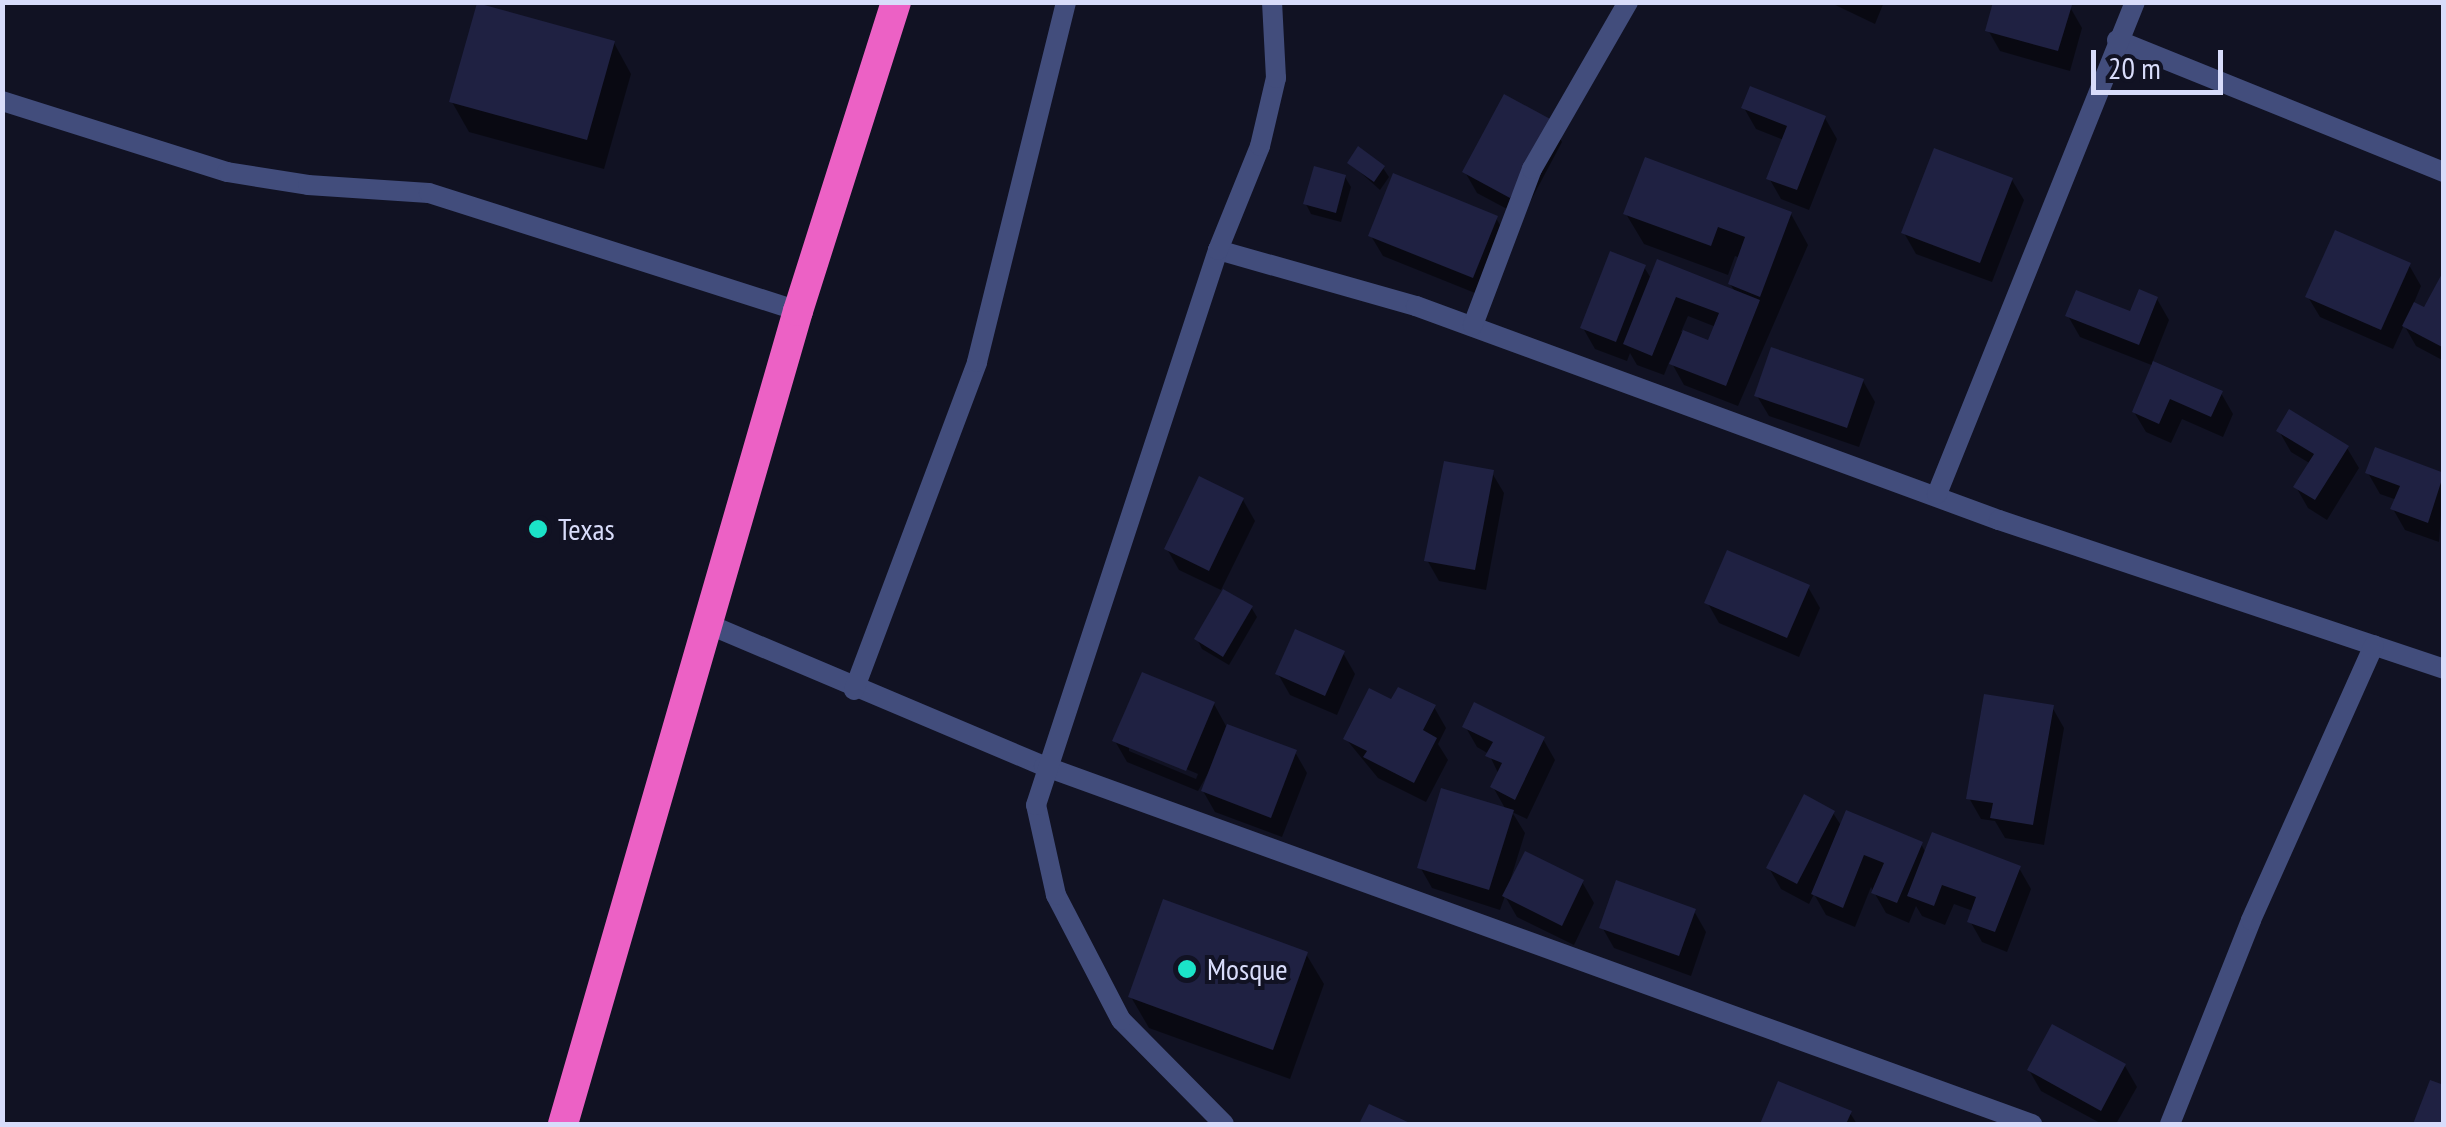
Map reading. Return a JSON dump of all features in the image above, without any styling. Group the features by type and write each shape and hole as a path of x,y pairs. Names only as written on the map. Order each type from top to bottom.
{"highway":[{"path":"563,1124 798,311 896,2"}],"street":[{"path":"854,690 977,362 1066,2"},
{"path":"1224,1124 1121,1020 1056,895 1036,804 1044,766 1218,250 1260,146 1276,78 1272,2"},
{"path":"1473,326 1532,169 1628,2"},
{"path":"1937,494 2135,2"},
{"path":"2117,40 2444,172"},
{"path":"2,101 227,172 308,186 430,192 798,311"},
{"path":"1218,250 1473,326 1937,494 2444,669"},
{"path":"710,625 854,690 1044,766 2032,1124"},
{"path":"2170,1124 2252,920 2374,645"}],"building":[{"path":"1993,2 2072,5 2058,51 1985,31"},
{"path":"477,3 615,41 587,140 449,102"},
{"path":"1750,86 1826,116 1797,190 1766,179 1787,126 1741,108"},
{"path":"1504,94 1552,120 1510,198 1462,172"},
{"path":"1358,146 1385,166 1374,182 1347,163"},
{"path":"1934,148 2013,178 1980,263 1901,233"},
{"path":"1645,157 1792,212 1760,297 1728,284 1745,237 1718,227 1711,246 1623,214"},
{"path":"1314,166 1346,175 1336,213 1303,204"},
{"path":"1393,173 1498,216 1473,278 1368,236"},
{"path":"2335,230 2411,263 2381,330 2305,297"},
{"path":"1610,251 1646,265 1616,342 1580,328"},
{"path":"1657,259 1760,300 1726,386 1669,364 1683,330 1708,340 1719,313 1676,297 1652,356 1623,344"},
{"path":"2444,270 2444,348 2402,326 2414,302 2424,307"},
{"path":"2139,289 2158,297 2139,345 2065,316 2076,290 2130,311"},
{"path":"1771,347 1864,379 1847,428 1754,396"},
{"path":"2153,361 2223,391 2211,417 2170,399 2159,424 2132,412"},
{"path":"2289,409 2349,446 2315,500 2293,487 2314,454 2276,431"},
{"path":"2375,447 2444,473 2428,523 2390,509 2400,486 2365,473"},
{"path":"1444,461 1494,470 1475,570 1424,561"},
{"path":"1199,476 1244,498 1209,571 1164,549"},
{"path":"1727,550 1810,585 1787,638 1704,603"},
{"path":"1223,589 1253,606 1223,657 1194,639"},
{"path":"1295,629 1345,651 1325,696 1275,674"},
{"path":"1142,672 1215,702 1186,771 1112,741"},
{"path":"1398,687 1436,705 1423,730 1437,738 1414,783 1363,757 1367,751 1343,739 1369,688 1391,699"},
{"path":"1984,694 2054,705 2033,825 1990,818 1993,803 1966,799"},
{"path":"1474,702 1545,737 1515,800 1490,787 1502,763 1485,756 1493,742 1462,727"},
{"path":"1227,724 1297,750 1271,818 1201,791"},
{"path":"1441,788 1514,810 1489,890 1417,868"},
{"path":"1804,794 1835,811 1797,884 1766,868"},
{"path":"1846,810 1923,842 1897,903 1871,893 1884,863 1864,855 1843,908 1811,894"},
{"path":"1932,832 2021,866 1995,932 1967,922 1976,897 1942,885 1934,906 1907,896"},
{"path":"1525,851 1584,880 1562,926 1502,896"},
{"path":"1616,880 1696,909 1679,956 1599,928"},
{"path":"1163,899 1308,952 1273,1050 1128,997"},
{"path":"2052,1024 2126,1064 2101,1111 2027,1070"},
{"path":"2430,1080 2444,1085 2444,1124 2413,1124"},
{"path":"1778,1081 1852,1111 1846,1124 1760,1124"},
{"path":"1369,1104 1412,1124 1359,1124"}],"place":[{"name":"Texas","path":"538,529"},
{"name":"Mosque","path":"1187,969"}]}
